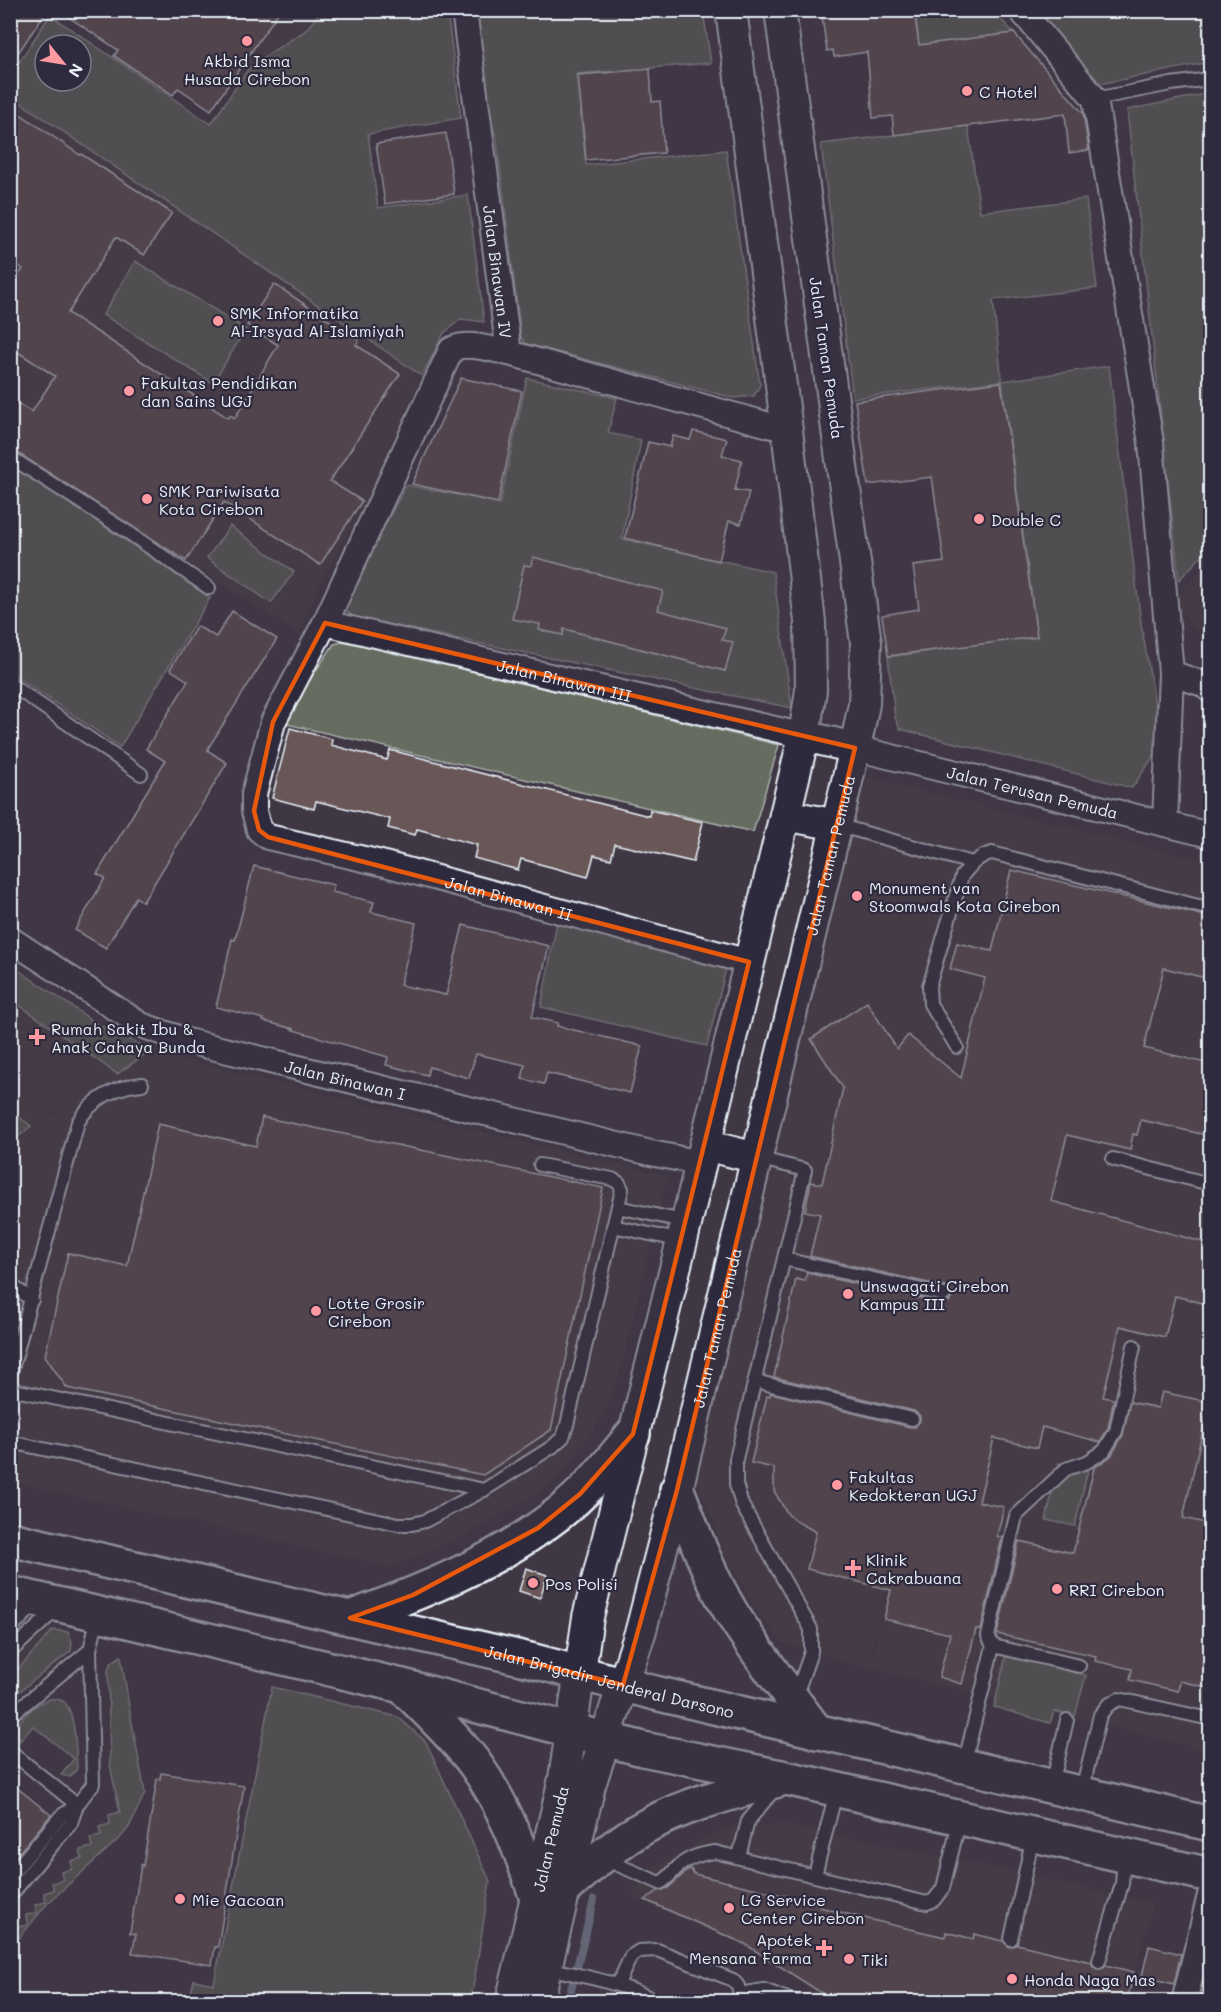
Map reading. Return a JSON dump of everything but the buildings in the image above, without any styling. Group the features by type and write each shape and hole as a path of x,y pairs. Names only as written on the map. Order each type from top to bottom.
{"highway":[{"path":"350,1618 413,1595 519,1541 573,1501 633,1434"},
{"path":"677,1490 703,1558 731,1612 794,1702 818,1732"},
{"name":"Jalan Brigadir Jenderal Darsono","path":"10,1539 1210,1823"},
{"path":"29,1599 402,1686 605,1739 1210,1875"},
{"path":"402,1686 474,1763 551,1892 650,1824 677,1811 786,1778"},
{"path":"1124,1855 1136,1807"}],"street":[{"name":"Jalan Binawan IV","path":"464,10 509,353 787,430"},
{"path":"580,1674 588,1617 750,962 804,736 811,690 810,622 731,10"},
{"name":"Jalan Taman Pemuda","path":"623,1684 641,1630 677,1490 864,704 866,643 780,10"},
{"path":"1021,10 1095,99 1151,443 1171,673 1165,824"},
{"path":"325,623 451,351 457,346 468,346 509,353"},
{"name":"Jalan Binawan III","path":"325,623 804,736"},
{"name":"Jalan Binawan II","path":"325,623 273,722 254,794 254,811 259,830 268,837 403,868 750,962"},
{"path":"1171,673 1208,683"},
{"path":"804,736 855,748"},
{"name":"Jalan Terusan Pemuda","path":"855,748 1210,835"},
{"path":"785,815 837,825"},
{"name":"Jalan Binawan I","path":"10,939 141,1025 187,1041 651,1153 703,1154"},
{"path":"703,1154 757,1158"},
{"name":"Jalan Pemuda","path":"538,2001 544,1967 564,1779 580,1674"},
{"name":"Jalan Pemuda","path":"551,1892 590,1785 623,1684"},
{"path":"1184,2001 1204,1953 1210,1895"},
{"name":"Jalan Pemuda","path":"511,2001 544,1967"}],"lane":[{"path":"1095,99 1210,79"},
{"path":"12,463 129,533 209,588"},
{"path":"10,684 141,774"},
{"path":"837,825 972,863"},
{"path":"957,1047 930,1004 929,986 962,876 972,863 982,856 992,854 1210,909"},
{"path":"10,1377 78,1122 92,1103 128,1085 142,1084"},
{"path":"757,1158 805,1170 736,1459 736,1484 742,1505 811,1629 811,1652 794,1702"},
{"path":"1113,1159 1210,1184"},
{"path":"10,1442 398,1524 425,1521 484,1490 552,1446 562,1437 567,1425 622,1189 619,1183 612,1179 540,1165"},
{"path":"618,1207 684,1231"},
{"path":"613,1226 684,1231"},
{"path":"784,1260 944,1295"},
{"path":"10,1284 32,1300"},
{"path":"964,1766 993,1646 988,1636 1012,1525 1016,1516 1066,1469 1088,1462 1104,1451 1116,1431 1134,1346"},
{"path":"755,1381 912,1419"},
{"path":"10,1389 484,1490"},
{"path":"10,1629 29,1599"},
{"path":"10,1652 29,1599"},
{"path":"10,1896 71,1823 77,1805 93,1784 90,1650 98,1614"},
{"path":"993,1646 1079,1666"},
{"path":"10,1716 90,1650"},
{"path":"1066,1790 1100,1715 1108,1705 1119,1700 1210,1719"},
{"path":"1066,1790 1067,1720"},
{"path":"10,1751 77,1805"},
{"path":"739,1856 748,1821 786,1778"},
{"path":"815,1875 837,1790"},
{"path":"10,1876 61,1815 77,1805"},
{"path":"600,1857 660,1883 679,1866 698,1854 715,1852 927,1903 934,1900 943,1888 961,1818"},
{"path":"1011,1939 1033,1835"},
{"path":"1100,1961 1122,1884 1124,1855"},
{"path":"618,1984 631,1956 639,1951 657,1950 733,1980 741,1997 764,1990 796,2001"},
{"path":"544,1967 618,1984 658,2001"}],"highlighted area":[{"path":"325,623 855,748 677,1490 623,1685 350,1618 413,1595 538,1528 580,1494 633,1434 749,962 268,837 259,830 254,811 273,722"}],"shaded area":[{"name":"Akbid Isma Husada Cirebon","path":"159,11 321,11 306,31 248,69"},
{"path":"10,96 422,376 367,501 323,578 298,633 11,450"},
{"path":"1210,560 1210,642 1169,603"},
{"path":"866,777 1210,862 1210,1751 869,1668 1001,1108 880,1004 999,1109 868,1668 782,1643 751,1602 724,1551 696,1479 813,984 871,996 813,983"},
{"path":"11,999 116,1074 151,1052 668,1176 617,1384 594,1430 563,1472 543,1489 476,1530 391,1567 11,1482 11,1151 16,1142 32,1127 100,1084 31,1125 11,1111"},
{"path":"11,1620 52,1629 11,1676"},
{"path":"783,1824 1153,1903 1128,2001 830,2002 738,1943 631,1896 651,1869 722,1829"}],"green space":[{"path":"321,11 447,11 461,118 368,134 378,208 468,195 484,322 461,319 444,333 422,376 11,96 11,74 33,41 33,93 93,93 93,44 211,124 248,69 305,31"},
{"path":"476,11 703,11 711,63 576,74 586,165 726,150 760,385 754,396 734,398 526,344 521,337 496,135 490,123"},
{"path":"915,11 993,11 1014,33 919,45"},
{"path":"1036,11 1210,11 1210,62 1100,84"},
{"path":"50,15 77,33 38,33"},
{"path":"1210,93 1210,547 1179,580 1127,110"},
{"path":"968,126 980,212 1086,199 1097,288 993,300 1002,381 853,398 821,144"},
{"path":"135,261 246,329 213,383 103,315"},
{"path":"1109,366 1141,623 1162,744 1132,788 900,729 895,718 888,657 1037,636 1002,381"},
{"path":"527,378 617,398 608,433 641,440 622,539 773,572 792,708 362,619 348,613 343,604 406,485 500,503"},
{"path":"18,467 210,598 120,747 11,673 10,479"},
{"path":"230,526 294,572 271,603 207,558"},
{"path":"347,641 779,745 753,832 287,724 307,684 334,644"},
{"path":"557,922 727,964 707,1046 541,1007"},
{"path":"11,965 99,1025 151,1050 117,1074 11,999"},
{"path":"11,1111 31,1126 15,1140 11,1147"},
{"path":"1059,1463 1088,1469 1075,1526 1046,1520"},
{"path":"53,1630 68,1632 72,1641 71,1651 11,1698 11,1677"},
{"path":"121,1656 145,1793 129,1827 121,1837 47,1904 11,1948 11,1938 17,1937 16,1927 27,1925 26,1915 37,1913 35,1905 46,1902 44,1893 54,1890 52,1883 63,1880 61,1872 72,1869 71,1861 82,1858 80,1850 92,1847 90,1838 101,1836 99,1827 110,1824 109,1815 120,1812 110,1765 108,1670 111,1663"},
{"path":"1006,1656 1086,1675 1075,1716 1054,1711 1050,1723 994,1707"},
{"path":"272,1687 398,1717 426,1742 490,1881 471,2001 189,2001 194,1980 214,1984"},
{"path":"49,1699 63,1701 71,1713 77,1769 70,1777 61,1775 74,1759 33,1726 20,1741 17,1735 20,1722 30,1710"}],"waterway":[{"path":"568,2002 594,1900"}],"place":[{"name":"Akbid Isma Husada Cirebon","path":"247,41"},
{"name":"C Hotel","path":"967,91"},
{"name":"SMK Informatika Al-Irsyad Al-Islamiyah","path":"218,321"},
{"name":"Fakultas Pendidikan dan Sains UGJ","path":"129,391"},
{"name":"SMK Pariwisata Kota Cirebon","path":"147,499"},
{"name":"Double C","path":"979,519"},
{"name":"Monument van Stoomwals Kota Cirebon","path":"857,896"},
{"name":"Rumah Sakit Ibu & Anak Cahaya Bunda","path":"37,1037"},
{"name":"Unswagati Cirebon Kampus III","path":"848,1294"},
{"name":"Lotte Grosir Cirebon","path":"316,1311"},
{"name":"Fakultas Kedokteran UGJ","path":"837,1485"},
{"name":"Klinik Cakrabuana","path":"853,1568"},
{"name":"Pos Polisi","path":"533,1583"},
{"name":"RRI Cirebon","path":"1057,1589"},
{"name":"Mie Gacoan","path":"180,1899"},
{"name":"LG Service Center Cirebon","path":"729,1908"},
{"name":"Apotek Mensana Farma","path":"824,1948"},
{"name":"Tiki","path":"849,1959"},
{"name":"Honda Naga Mas","path":"1012,1979"}]}
